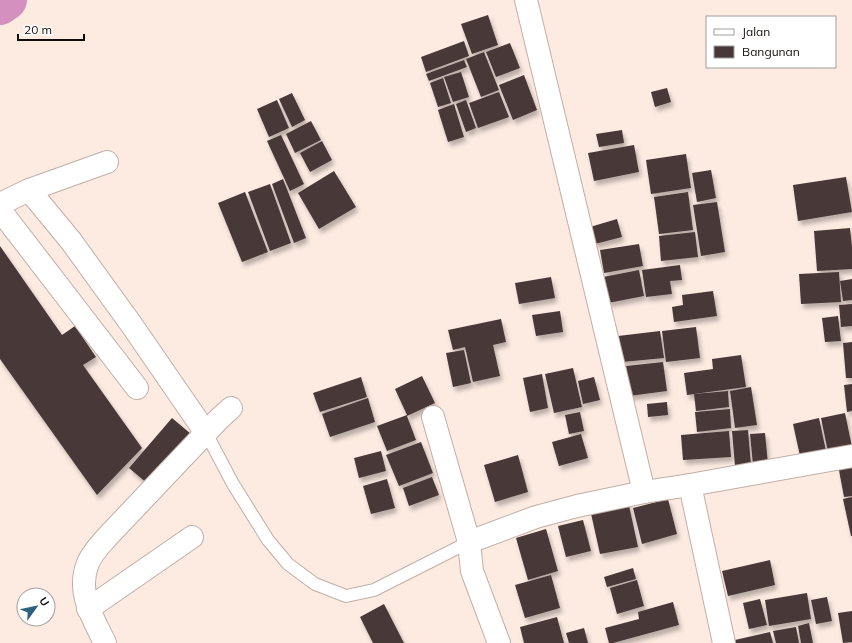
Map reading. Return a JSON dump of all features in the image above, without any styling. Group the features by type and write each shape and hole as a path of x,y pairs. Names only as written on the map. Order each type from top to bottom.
{"street":[{"path":"526,0 644,492"},
{"path":"0,204 29,190 107,162"},
{"path":"29,190 71,241 206,433"},
{"path":"0,210 137,388"},
{"path":"100,641 88,609 84,593 84,579 88,563 108,536 231,408"},
{"path":"433,417 469,542 472,571 499,643"},
{"path":"469,542 556,511 644,492 690,486 852,456"},
{"path":"690,486 724,643"},
{"path":"88,609 192,537"}],"lane":[{"path":"206,433 233,484 268,540 288,564 315,584 346,596 374,590 469,542"}],"building":[{"path":"488,15 498,45 472,54 461,24"},
{"path":"464,41 469,56 426,72 421,57"},
{"path":"510,43 520,68 496,77 486,52"},
{"path":"484,52 499,90 481,97 466,59"},
{"path":"464,60 467,67 429,81 426,74"},
{"path":"461,72 469,97 453,102 444,77"},
{"path":"524,75 537,110 513,120 499,85"},
{"path":"443,78 451,103 438,107 430,83"},
{"path":"667,88 671,102 655,107 651,92"},
{"path":"499,92 509,117 478,128 469,103"},
{"path":"292,93 305,120 292,127 279,99"},
{"path":"277,100 289,128 269,137 257,109"},
{"path":"466,100 476,128 466,132 456,104"},
{"path":"454,104 464,137 448,142 438,110"},
{"path":"311,121 321,140 295,153 286,134"},
{"path":"622,130 624,143 599,147 596,134"},
{"path":"281,135 304,184 290,191 267,141"},
{"path":"322,141 332,160 310,172 300,153"},
{"path":"634,145 639,172 594,181 588,153"},
{"path":"686,154 691,188 651,194 646,160"},
{"path":"711,170 716,198 697,202 692,173"},
{"path":"334,171 356,207 319,229 298,193"},
{"path":"846,177 852,212 798,221 793,185"},
{"path":"283,179 306,238 294,243 272,184"},
{"path":"270,184 291,243 270,251 248,192"},
{"path":"245,192 268,252 242,262 218,203"},
{"path":"688,192 693,230 659,234 654,197"},
{"path":"717,202 725,252 701,256 693,205"},
{"path":"617,219 622,237 595,244 590,227"},
{"path":"850,228 852,269 817,271 814,231"},
{"path":"695,232 698,257 661,261 659,236"},
{"path":"639,244 643,266 604,273 600,250"},
{"path":"0,246 62,335 75,326 96,357 83,365 142,448 97,495 0,359"},
{"path":"680,265 682,280 670,281 672,294 646,297 642,270"},
{"path":"639,270 644,296 608,303 603,277"},
{"path":"839,272 841,302 801,304 799,274"},
{"path":"551,277 555,298 519,304 515,283"},
{"path":"852,279 852,300 843,301 840,281"},
{"path":"713,291 717,316 674,322 672,307 683,305 682,295"},
{"path":"852,304 852,326 841,327 839,305"},
{"path":"560,311 563,332 536,336 532,315"},
{"path":"838,316 841,341 825,342 822,318"},
{"path":"501,319 506,342 493,345 500,376 473,382 465,347 453,350 448,330"},
{"path":"696,327 700,358 666,362 662,331"},
{"path":"660,331 664,358 622,362 618,336"},
{"path":"852,342 852,378 846,378 843,343"},
{"path":"464,350 471,383 453,387 446,353"},
{"path":"741,355 746,387 687,395 684,373 713,369 712,359"},
{"path":"663,362 667,391 629,396 626,366"},
{"path":"573,368 582,407 554,413 545,374"},
{"path":"542,374 548,408 530,412 523,378"},
{"path":"422,376 435,403 407,416 416,440 387,451 377,426 407,415 395,389"},
{"path":"361,377 367,397 320,412 313,393"},
{"path":"594,377 600,400 583,404 578,381"},
{"path":"852,384 852,411 847,412 844,385"},
{"path":"751,387 757,425 735,428 730,391"},
{"path":"728,391 729,407 696,411 694,394"},
{"path":"368,398 375,422 330,437 322,414"},
{"path":"667,402 668,415 648,417 647,404"},
{"path":"730,409 731,428 697,432 695,412"},
{"path":"580,412 584,431 569,434 565,415"},
{"path":"845,413 852,447 828,452 821,418"},
{"path":"172,418 191,434 148,484 129,468"},
{"path":"819,418 826,451 800,456 793,424"},
{"path":"748,430 751,465 735,466 732,431"},
{"path":"729,431 731,457 683,460 681,435"},
{"path":"765,433 768,464 753,465 750,434"},
{"path":"581,434 588,458 559,466 552,442"},
{"path":"421,442 433,473 399,486 386,455"},
{"path":"381,451 386,471 359,478 354,458"},
{"path":"518,455 528,492 495,502 484,465"},
{"path":"852,462 852,496 844,497 838,465"},
{"path":"432,477 439,495 409,506 403,488"},
{"path":"387,479 395,508 371,514 363,486"},
{"path":"852,497 852,536 851,536 843,499"},
{"path":"668,499 677,534 642,544 633,508"},
{"path":"628,501 638,547 600,554 590,509"},
{"path":"583,520 591,551 566,557 558,526"},
{"path":"546,529 558,571 528,580 516,538"},
{"path":"770,560 775,585 728,596 722,571"},
{"path":"633,568 636,579 607,587 604,577"},
{"path":"551,575 560,608 525,618 515,585"},
{"path":"637,580 644,606 617,614 610,588"},
{"path":"807,593 811,619 769,626 765,600"},
{"path":"827,597 832,621 816,624 811,600"},
{"path":"760,599 767,625 749,629 743,603"},
{"path":"673,602 679,625 609,643 605,628 639,619 638,612"},
{"path":"384,604 404,643 373,643 360,617"},
{"path":"852,611 852,642 843,643 838,613"},
{"path":"557,617 564,643 524,643 520,627"},
{"path":"809,623 813,643 801,643 798,626"},
{"path":"796,627 799,643 776,643 773,631"},
{"path":"584,628 588,643 569,643 566,633"},
{"path":"770,632 773,643 726,643 726,642"}],"waterway":[{"path":"0,5 7,0"}]}
